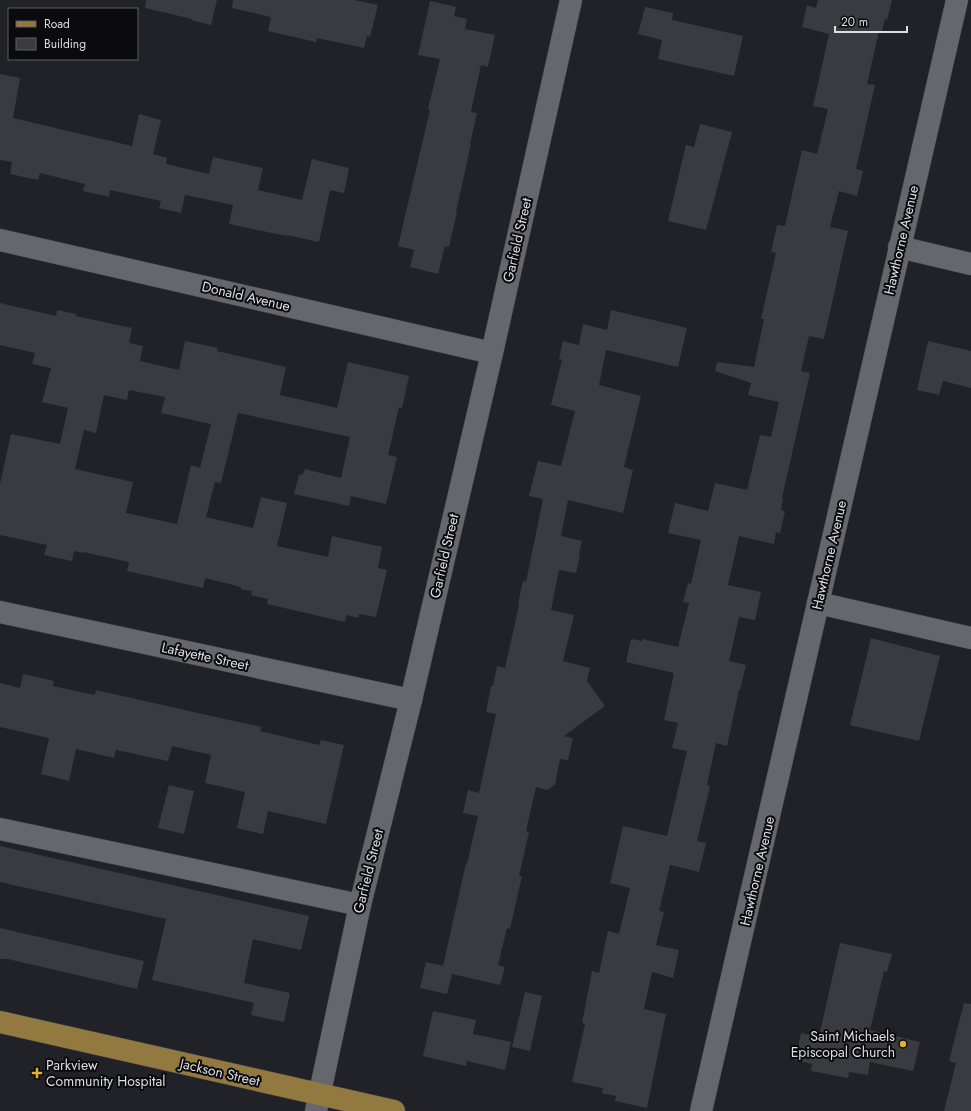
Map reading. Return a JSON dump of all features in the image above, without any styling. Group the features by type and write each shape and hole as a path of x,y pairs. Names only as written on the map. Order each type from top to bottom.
{"main road":[{"name":"Jackson Street","path":"0,1022 317,1103 394,1111"}],"street":[{"name":"Garfield Street","path":"317,1103 360,905 411,700 492,353 571,0"},
{"name":"Hawthorne Avenue","path":"702,1111 899,247 957,0"},
{"name":"Donald Avenue","path":"0,240 492,353"},
{"path":"899,247 971,264"},
{"path":"818,604 971,638"},
{"name":"Lafayette Street","path":"0,612 411,700"},
{"path":"0,829 360,905"}],"building":[{"path":"146,0 217,0 211,25 145,8"},
{"path":"233,0 354,0 378,5 370,37 367,36 364,48 317,38 316,42 268,31 271,17 232,8"},
{"path":"818,0 892,0 887,20 885,19 882,31 879,31 867,84 875,85 856,169 863,171 857,196 839,191 830,227 848,231 824,339 809,336 801,371 810,373 782,498 781,510 785,511 780,534 776,532 774,544 739,536 728,585 761,592 755,620 739,617 729,661 746,665 727,746 716,743 707,785 710,786 697,841 706,843 699,872 670,865 659,911 664,912 656,945 679,950 673,978 652,972 644,1009 666,1014 647,1108 615,1101 616,1096 602,1093 603,1088 572,1082 585,1024 582,1023 592,971 599,973 608,931 619,934 630,888 610,883 623,826 667,836 687,751 672,748 678,723 664,720 674,673 626,662 631,639 642,641 642,639 678,647 689,603 683,602 688,583 691,584 701,540 668,533 675,503 708,511 715,483 747,490 760,435 771,437 779,402 748,395 751,383 715,371 717,362 754,367 764,319 761,319 776,253 771,252 777,225 785,226 802,150 817,154 828,109 813,106 829,34 802,27 807,5 816,8"},
{"path":"430,1 456,7 454,16 467,19 465,29 495,35 488,67 481,65 471,112 477,113 471,144 449,247 445,246 438,274 410,267 414,250 398,246 430,110 428,109 440,59 418,55"},
{"path":"645,7 673,13 672,20 743,36 734,76 658,59 662,40 638,34"},
{"path":"0,74 20,78 13,118 132,146 139,114 161,120 153,154 167,158 166,164 209,174 213,157 263,168 258,190 302,200 312,159 349,168 344,193 330,190 319,242 229,224 233,205 185,195 181,213 159,208 161,201 110,190 109,197 83,191 85,184 40,173 38,180 10,174 12,162 0,160"},
{"path":"700,124 732,132 706,230 668,221 686,145 694,147"},
{"path":"0,303 56,316 57,310 76,314 76,316 132,328 129,343 143,346 140,361 179,370 185,341 218,348 217,351 286,367 280,395 337,408 348,362 409,376 402,408 399,407 388,455 397,457 386,504 351,496 349,506 294,494 299,475 303,474 305,469 341,478 350,437 238,413 221,483 215,482 206,517 253,528 261,497 287,503 277,546 328,557 332,536 382,547 378,568 387,570 376,617 359,614 358,618 346,615 345,622 267,604 268,599 251,595 252,591 205,578 203,588 127,571 129,562 83,552 74,551 72,561 44,555 47,545 0,535 0,484 11,434 60,444 68,408 42,402 51,368 32,364 35,353 0,345","holes":["129,390 165,397 161,413 211,424 200,468 191,465 177,524 126,513 133,482 75,469 84,430 96,433 104,395 127,400"]},
{"path":"611,310 687,328 678,367 606,350 599,385 641,396 624,467 633,470 623,513 568,500 561,536 582,541 580,554 576,573 559,570 551,610 574,615 563,661 590,668 587,681 605,706 564,736 573,738 568,760 560,759 555,785 547,790 536,787 526,831 529,832 519,876 522,876 510,929 507,928 498,965 505,967 500,985 452,974 447,994 420,988 426,962 443,966 478,816 463,813 468,790 479,793 496,714 486,712 491,686 493,686 497,666 505,668 523,581 526,582 543,499 529,496 538,461 561,466 575,411 551,405 562,360 559,359 563,341 579,345 583,324 607,330"},
{"path":"928,341 971,351 971,388 943,381 939,395 917,390"},
{"path":"871,638 940,656 919,741 850,725"},
{"path":"23,674 54,681 53,686 95,695 96,690 262,727 260,731 319,745 321,740 344,745 326,824 268,811 263,834 237,828 245,792 205,783 211,755 172,746 168,761 116,750 114,758 76,749 69,781 41,774 49,738 0,727 0,683 20,688"},
{"path":"169,785 194,791 184,834 158,828"},
{"path":"0,846 309,916 301,950 253,939 244,983 290,993 284,1022 251,1015 254,1003 152,980 166,919 0,882"},
{"path":"0,928 144,961 137,989 8,959 0,959"},
{"path":"840,943 892,954 887,972 884,971 870,1030 920,1042 913,1071 870,1062 868,1075 849,1072 848,1078 811,1071 812,1064 795,1060 801,1033 819,1037"},
{"path":"525,992 542,996 530,1051 512,1047"},
{"path":"964,1003 971,1004 971,1111 944,1111 956,1063 949,1061"},
{"path":"433,1011 476,1020 473,1034 511,1042 505,1070 467,1061 466,1066 423,1056"}],"place":[{"name":"Saint Michaels Episcopal Church","path":"903,1044"},
{"name":"Parkview Community Hospital","path":"37,1073"}]}
